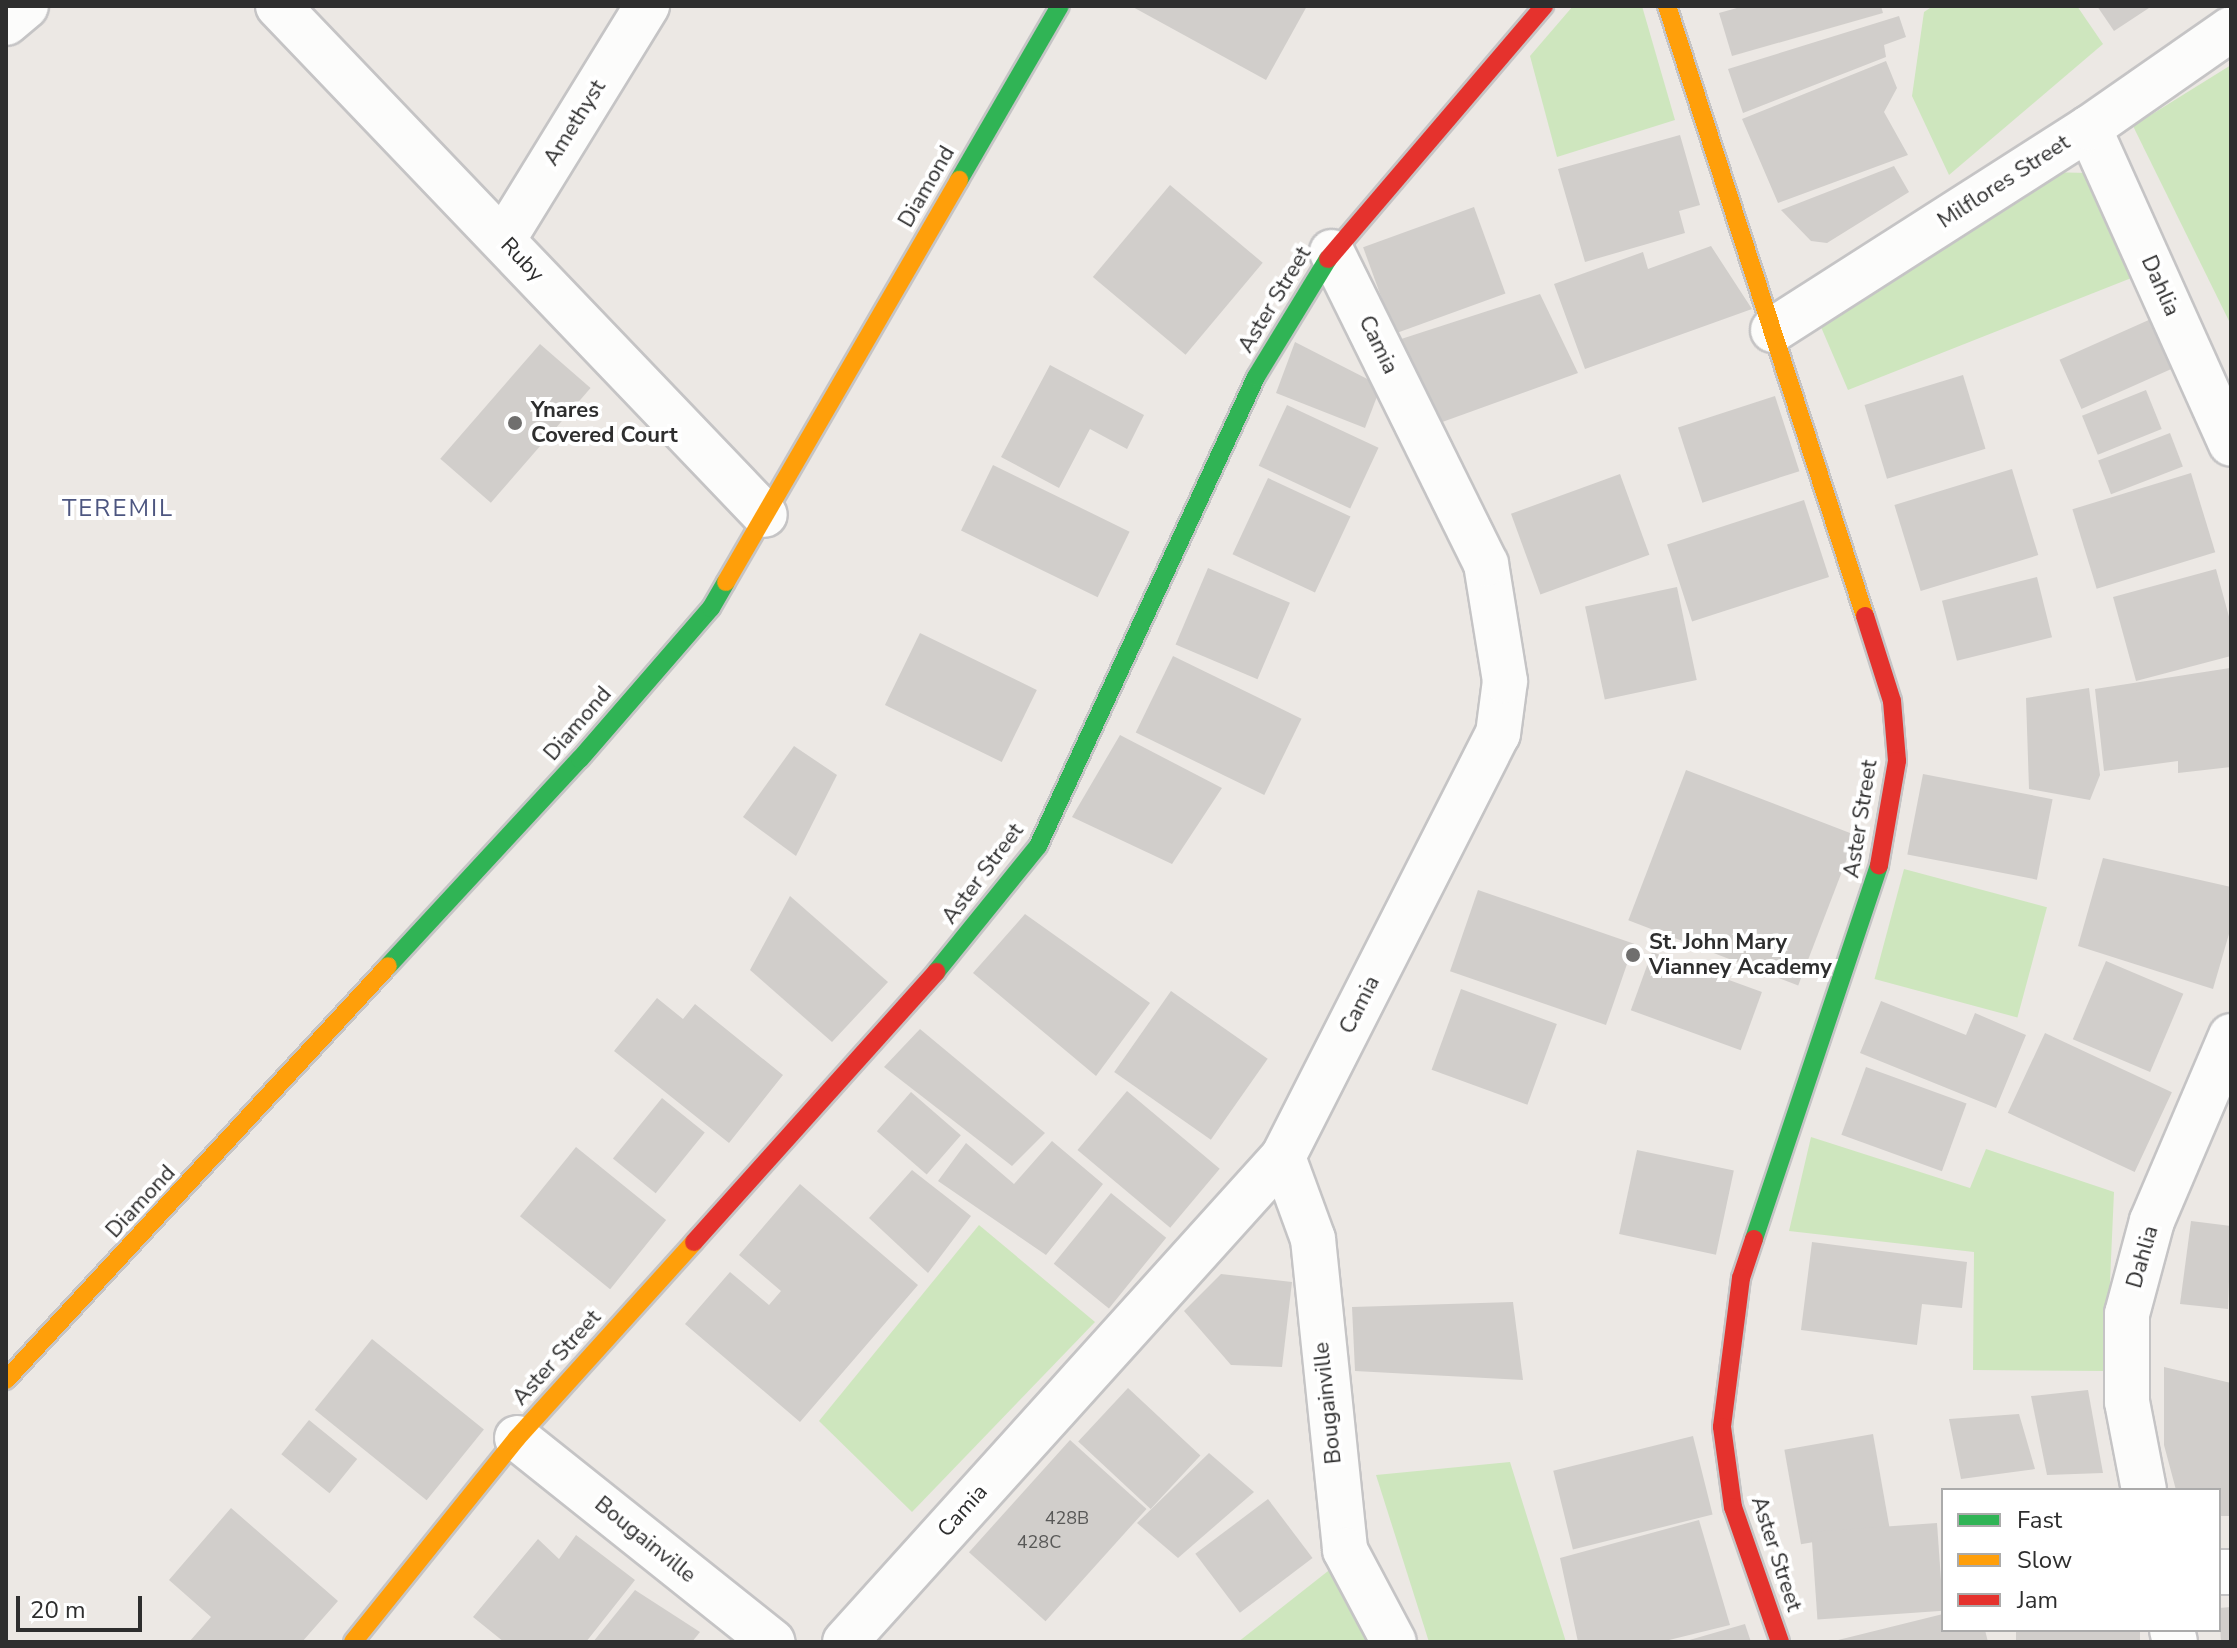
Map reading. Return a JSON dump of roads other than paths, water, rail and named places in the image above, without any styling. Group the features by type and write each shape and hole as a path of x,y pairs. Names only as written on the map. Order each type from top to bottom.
{"street":[{"path":"6,23 26,6"},
{"name":"Ruby","path":"278,6 765,515"},
{"name":"Amethyst","path":"503,240 647,6"},
{"name":"Diamond","path":"6,1380 580,759 711,608 1060,6"},
{"name":"Aster Street","path":"353,1642 517,1438 935,974 1038,846 1256,377 1332,252 1544,6"},
{"name":"Aster Street","path":"1667,6 1892,701 1897,761 1875,889 1741,1278 1722,1427 1733,1507 1780,1642"},
{"name":"Milflores Street","path":"1773,330 2089,128 2231,29"},
{"name":"Dahlia","path":"2089,128 2231,444"},
{"name":"Camia","path":"845,1642 1283,1157 1498,734 1505,681 1486,564 1332,252"},
{"name":"Dahlia","path":"2144,1488 2127,1402 2127,1314 2152,1221 2231,1036"},
{"name":"Bougainville","path":"1283,1157 1313,1239 1345,1550 1394,1642"},
{"name":"Bougainville","path":"517,1438 773,1642"}],"place":[{"name":"Ynares Covered Court","path":"515,423"},
{"name":"St. John Mary Vianney Academy","path":"1633,955"}],"district":[{"name":"TEREMIL","path":"118,509"}]}
